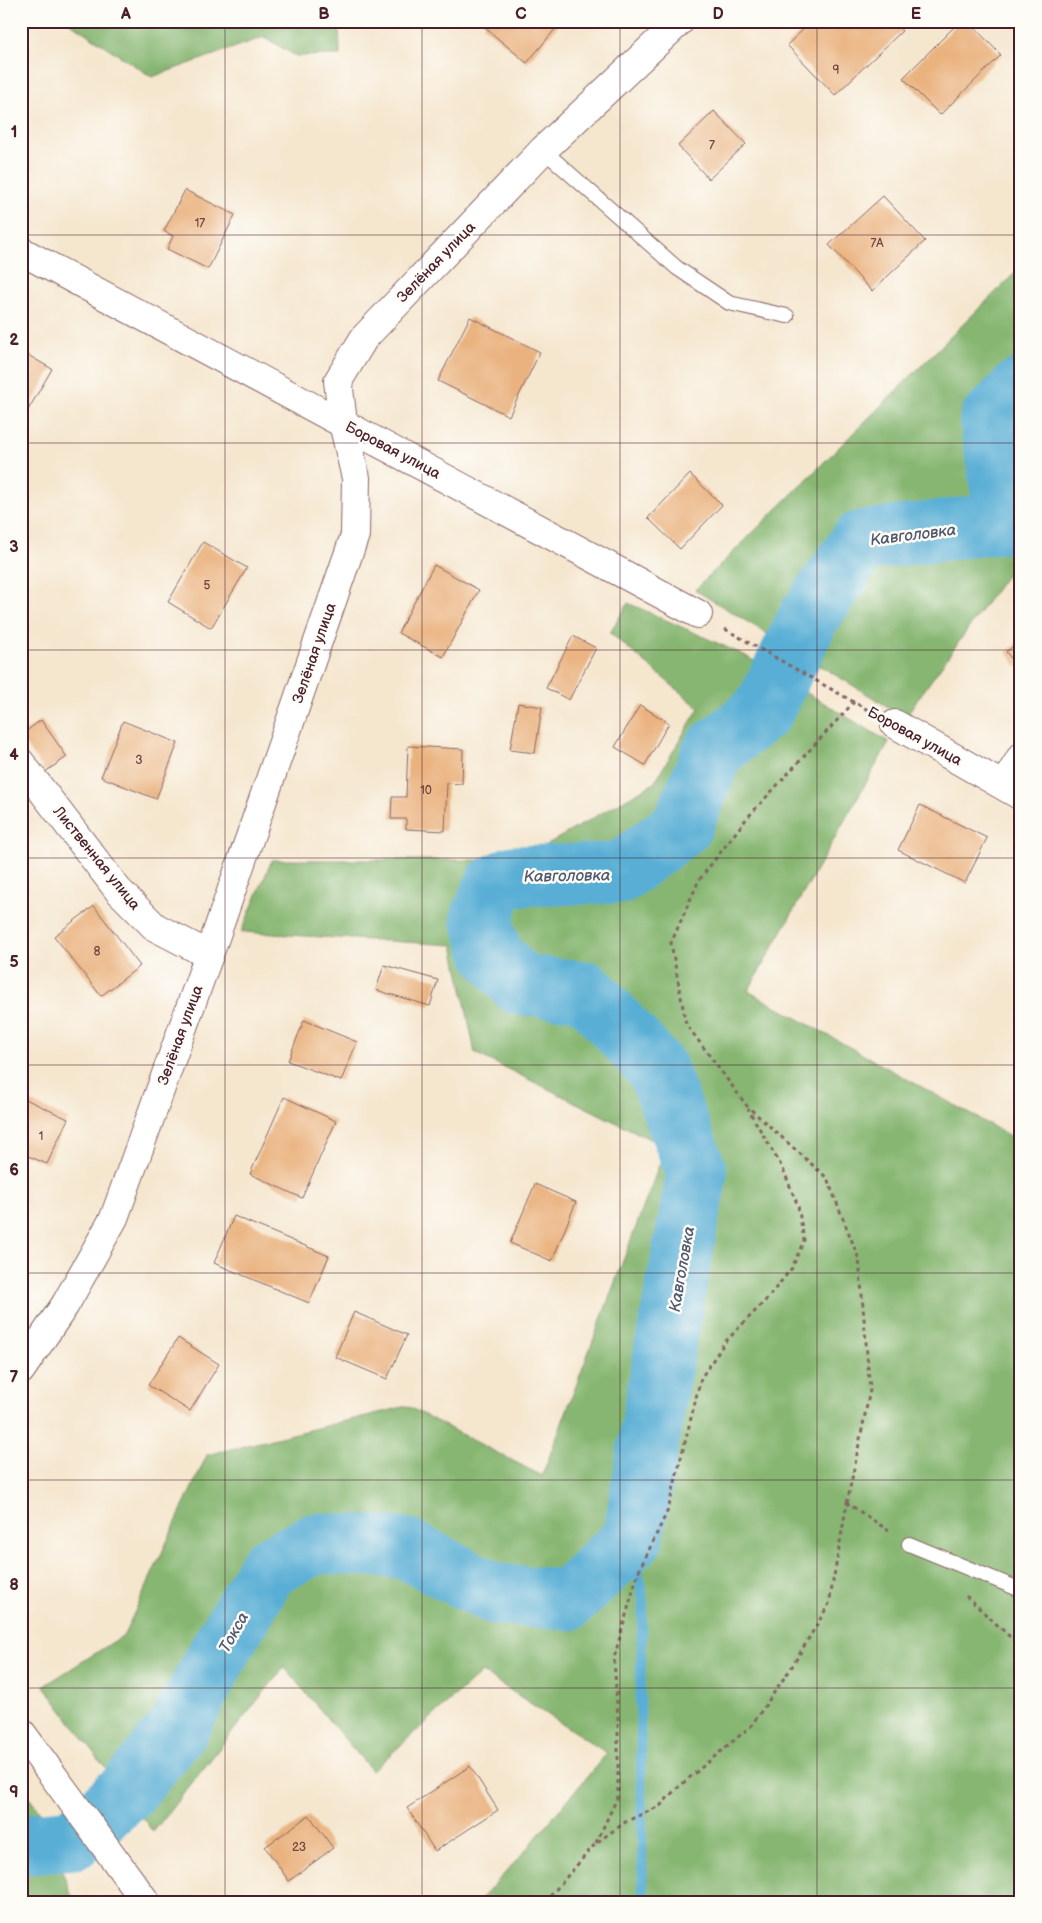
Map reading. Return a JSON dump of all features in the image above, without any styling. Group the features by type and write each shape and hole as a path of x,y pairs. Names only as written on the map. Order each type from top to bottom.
{"street":[{"name":"Зелёная улица","path":"21,1370 65,1305 114,1218 209,955 355,536 356,478 343,423 338,381 364,338 543,150 675,23"},
{"name":"Боровая улица","path":"21,251 698,614"},
{"name":"Боровая улица","path":"895,724 1012,790"},
{"path":"1012,790 1021,757"},
{"name":"Лиственная улица","path":"21,763 118,890 155,927 209,955"},
{"path":"21,1732 146,1902"}],"lane":[{"path":"543,150 677,268 729,303 787,316"},
{"path":"910,1544 1021,1590"}],"path":[{"name":"Боровая улица","path":"698,614 895,724"},
{"path":"545,1902 596,1842 618,1796 618,1719 614,1658 638,1573 668,1510 701,1378 725,1342 766,1300 792,1268 804,1240 798,1206 783,1169 747,1106 686,1024 671,943 699,880 747,818 854,702"},
{"path":"596,1842 627,1821 660,1806 676,1789 751,1726 793,1665 829,1604 870,1390 860,1259 827,1178 747,1106"},
{"path":"847,1504 910,1544"}],"green space":[{"path":"67,21 339,21 340,55 296,56 264,37 152,77"},
{"path":"1021,267 1021,568 1005,577 905,717 695,590"},
{"path":"628,603 744,655 889,742 748,991 1021,1142 1021,1902 478,1902 520,1857 607,1753 482,1672 372,1771 284,1667 153,1832 44,1686 124,1635 207,1455 407,1406 542,1476 666,1147 475,1053 453,945 241,932 272,860 520,860 654,783 699,708 610,633"},
{"path":"21,1787 39,1811 74,1902 21,1902"}],"building":[{"path":"487,21 562,21 527,63 483,26"},
{"path":"812,21 893,21 902,31 835,95 787,45"},
{"path":"960,21 968,21 1001,55 940,115 903,78"},
{"path":"714,111 746,144 709,179 678,146"},
{"path":"185,190 235,215 208,269 167,249 173,236 164,231"},
{"path":"883,196 925,241 872,291 829,245"},
{"path":"470,317 540,352 509,416 438,381"},
{"path":"21,351 52,369 21,422"},
{"path":"690,474 722,505 680,549 648,518"},
{"path":"203,542 247,568 211,628 168,602"},
{"path":"434,565 479,590 443,657 398,633"},
{"path":"573,636 596,648 569,700 546,688"},
{"path":"1021,640 1021,671 1006,652"},
{"path":"518,703 542,707 535,753 510,750"},
{"path":"640,705 669,723 645,765 615,747"},
{"path":"41,720 67,757 45,772 21,739 21,735"},
{"path":"123,721 178,743 156,799 101,777"},
{"path":"408,746 463,749 462,784 447,783 445,831 406,829 406,819 391,819 392,797 406,797"},
{"path":"920,805 987,838 965,883 898,850"},
{"path":"94,906 140,966 101,996 54,936"},
{"path":"384,965 438,980 430,1006 376,990"},
{"path":"304,1020 357,1042 341,1081 288,1061"},
{"path":"21,1097 68,1119 47,1164 21,1153"},
{"path":"284,1097 336,1121 302,1198 250,1174"},
{"path":"535,1184 576,1202 552,1261 510,1243"},
{"path":"234,1216 329,1256 309,1303 214,1263"},
{"path":"354,1312 407,1335 387,1379 335,1357"},
{"path":"178,1338 219,1364 190,1411 148,1385"},
{"path":"470,1766 498,1810 435,1851 407,1808"},
{"path":"309,1815 333,1848 289,1881 265,1847"}],"waterway":[{"name":"Кавголовка","path":"21,1844 74,1839 129,1789 180,1726 223,1645 269,1567 316,1543 404,1548 495,1594 568,1600 633,1538 657,1391 697,1173 657,1069 586,991 520,985 492,953 481,918 495,885 513,876 620,873 682,826 713,751 763,711 809,617 861,541 1006,522 990,420 1021,388"},
{"path":"633,1538 643,1600 640,1699 643,1902"}],"water label":[{"name":"Токса","path":"233,1632"}]}
